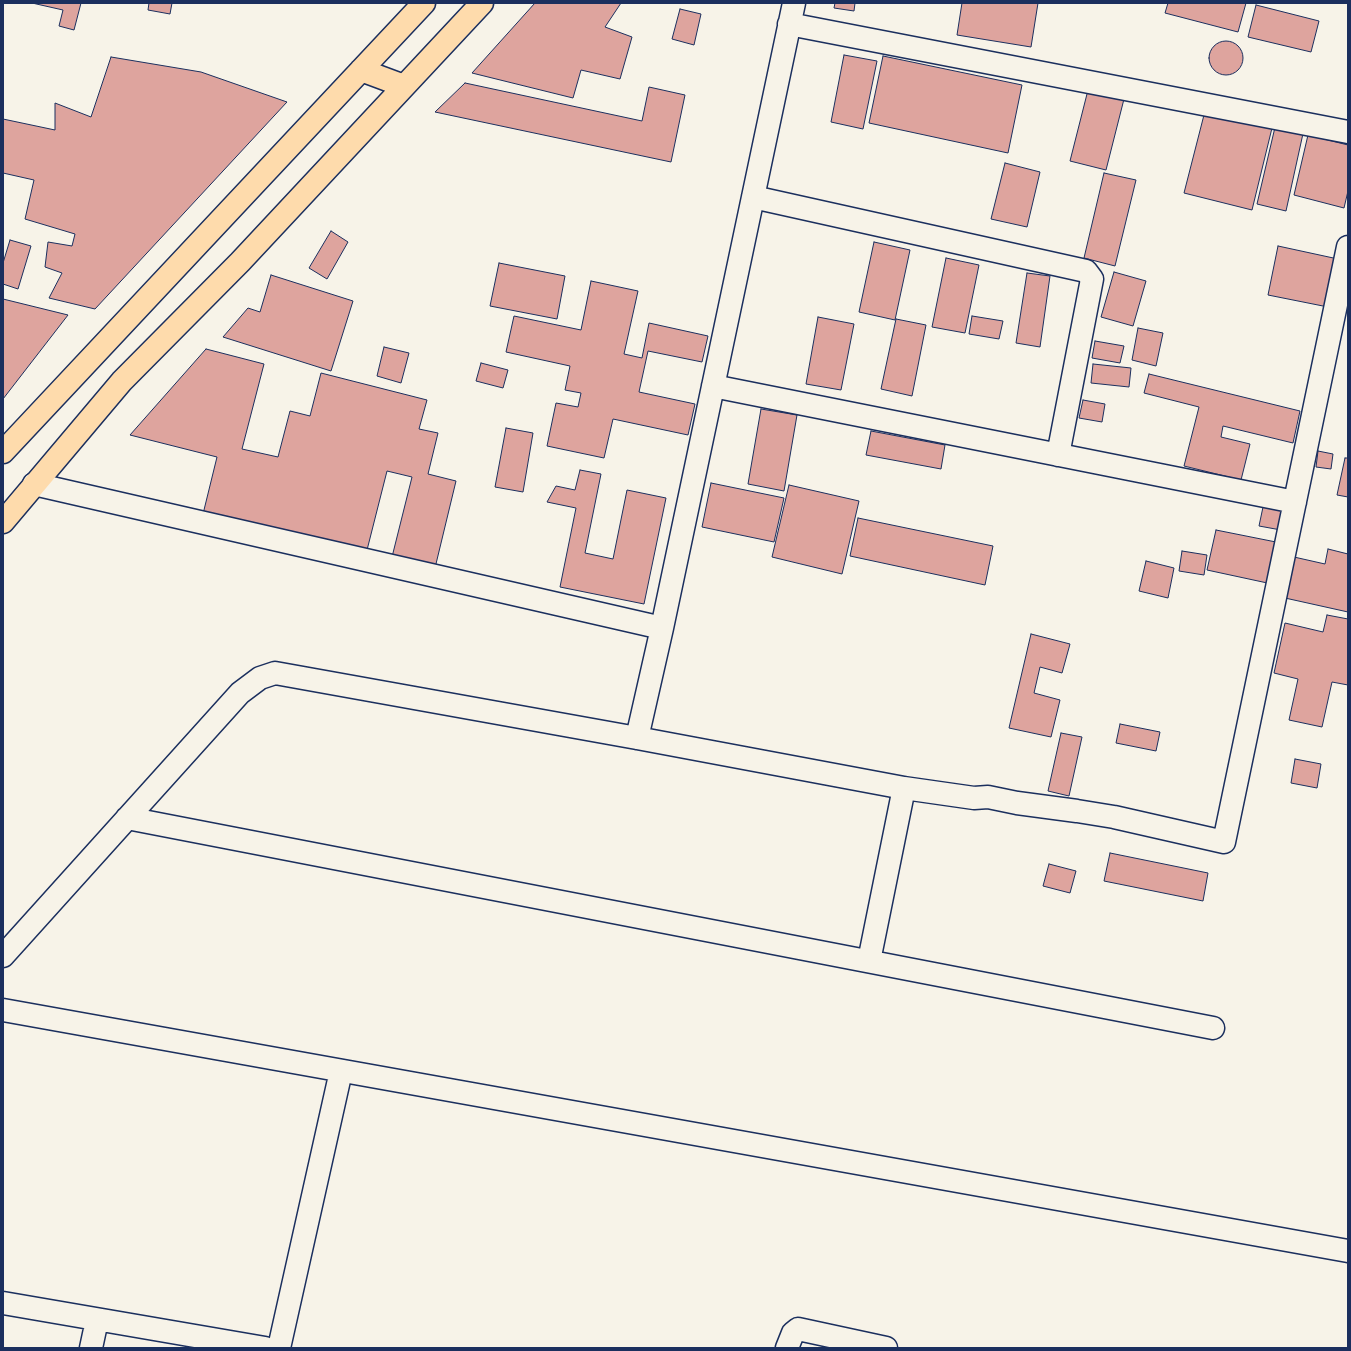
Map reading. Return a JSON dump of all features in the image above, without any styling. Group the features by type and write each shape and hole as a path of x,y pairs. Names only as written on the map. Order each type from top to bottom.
{"main road":[{"path":"3,452 424,3"},
{"path":"3,522 122,381 240,262 482,3"},
{"path":"361,70 404,86"}],"street":[{"path":"637,738 662,628 794,3"},
{"path":"789,24 1348,132"},
{"path":"753,197 1086,271 1092,279 1058,454"},
{"path":"3,956 240,693 260,678 275,674 637,738 904,788 974,798 988,797 1016,803 1114,817 1224,842 1348,247"},
{"path":"713,386 1295,502"},
{"path":"34,484 662,628"},
{"path":"869,961 904,788"},
{"path":"127,818 1213,1028"},
{"path":"3,1010 1348,1250"},
{"path":"279,1348 341,1071"},
{"path":"3,1303 265,1348"},
{"path":"91,1348 97,1320"},
{"path":"788,1348 793,1333 798,1329 886,1348"}],"building":[{"path":"32,3 81,3 74,30 59,26 63,10"},
{"path":"149,3 172,3 170,14 148,10"},
{"path":"535,3 621,3 605,27 632,37 620,79 581,70 573,98 472,73"},
{"path":"835,3 855,3 854,11 834,8"},
{"path":"962,3 1038,3 1031,47 957,35"},
{"path":"1168,3 1246,3 1238,32 1165,13"},
{"path":"1256,5 1319,21 1311,52 1248,37"},
{"path":"680,9 701,14 694,45 672,39"},
{"path":"1229,41 1238,46 1242,51 1242,65 1238,70 1233,74 1223,75 1219,74 1210,65 1209,55 1210,51 1219,42"},
{"path":"844,55 877,61 863,129 831,122"},
{"path":"883,56 1022,85 1008,153 869,123"},
{"path":"111,57 201,72 287,102 95,309 49,298 62,273 45,267 48,242 72,246 75,234 25,219 34,180 3,173 3,119 55,130 55,103 91,117"},
{"path":"465,83 642,121 649,87 685,95 671,162 435,112"},
{"path":"1088,90 1124,99 1106,170 1070,161"},
{"path":"1205,111 1272,128 1252,210 1184,193"},
{"path":"1276,123 1304,129 1286,211 1257,204"},
{"path":"1308,135 1348,145 1348,191 1344,208 1294,195"},
{"path":"1005,163 1040,172 1027,227 991,219"},
{"path":"1104,173 1136,180 1115,266 1084,258"},
{"path":"331,231 348,242 327,279 309,268"},
{"path":"10,240 31,246 18,289 3,284 3,263"},
{"path":"874,242 910,250 895,320 859,312"},
{"path":"1278,246 1338,259 1328,307 1268,295"},
{"path":"946,258 979,265 965,333 932,327"},
{"path":"499,263 565,276 557,319 490,306"},
{"path":"1114,272 1146,281 1133,326 1101,317"},
{"path":"1027,273 1050,276 1040,347 1016,343"},
{"path":"271,275 353,301 331,371 223,337 248,308 260,312"},
{"path":"591,281 638,291 624,354 642,358 649,323 708,336 702,362 648,351 639,392 695,404 688,435 613,419 604,458 547,446 556,403 578,407 581,393 565,390 570,366 506,352 514,316 581,330"},
{"path":"3,299 68,315 3,399"},
{"path":"972,316 1003,321 999,339 969,334"},
{"path":"818,317 854,324 841,390 806,384"},
{"path":"896,319 926,325 912,396 881,389"},
{"path":"1138,328 1163,333 1156,366 1132,360"},
{"path":"1095,341 1124,346 1120,363 1092,358"},
{"path":"384,347 409,353 401,383 377,376"},
{"path":"206,349 264,364 242,449 278,457 290,411 310,416 321,373 427,400 419,429 438,433 428,474 456,481 435,568 392,557 412,477 387,471 366,554 203,514 217,457 130,435"},
{"path":"481,363 508,370 503,388 476,381"},
{"path":"1093,364 1131,368 1129,387 1091,383"},
{"path":"1149,374 1300,411 1293,443 1223,426 1221,437 1250,444 1241,480 1184,466 1199,407 1144,393"},
{"path":"1083,400 1105,404 1102,422 1079,418"},
{"path":"761,409 797,415 784,491 748,484"},
{"path":"506,428 533,433 523,492 495,487"},
{"path":"871,431 945,445 941,469 866,455"},
{"path":"1318,451 1333,454 1331,469 1316,467"},
{"path":"1345,458 1348,458 1348,497 1337,495"},
{"path":"580,470 601,474 585,553 613,559 627,490 666,498 644,604 560,587 576,508 547,502 556,486 575,490"},
{"path":"711,483 784,498 774,542 702,527"},
{"path":"789,485 859,501 842,574 772,557"},
{"path":"1263,507 1284,510 1281,530 1259,526"},
{"path":"858,518 993,546 985,585 850,556"},
{"path":"1216,530 1281,543 1272,584 1207,570"},
{"path":"1328,549 1348,554 1348,612 1285,598 1294,557 1325,564"},
{"path":"1182,551 1207,555 1204,575 1179,571"},
{"path":"1146,561 1174,568 1168,598 1139,591"},
{"path":"1327,615 1348,619 1348,685 1332,682 1322,727 1289,720 1298,679 1274,673 1285,623 1323,632"},
{"path":"1031,634 1070,644 1062,673 1040,667 1034,693 1060,700 1051,737 1009,728"},
{"path":"1120,724 1160,732 1156,751 1116,743"},
{"path":"1061,733 1082,737 1069,796 1048,791"},
{"path":"1295,759 1321,764 1317,788 1291,783"},
{"path":"1110,853 1208,873 1203,901 1104,881"},
{"path":"1049,864 1076,871 1070,893 1043,886"}]}
